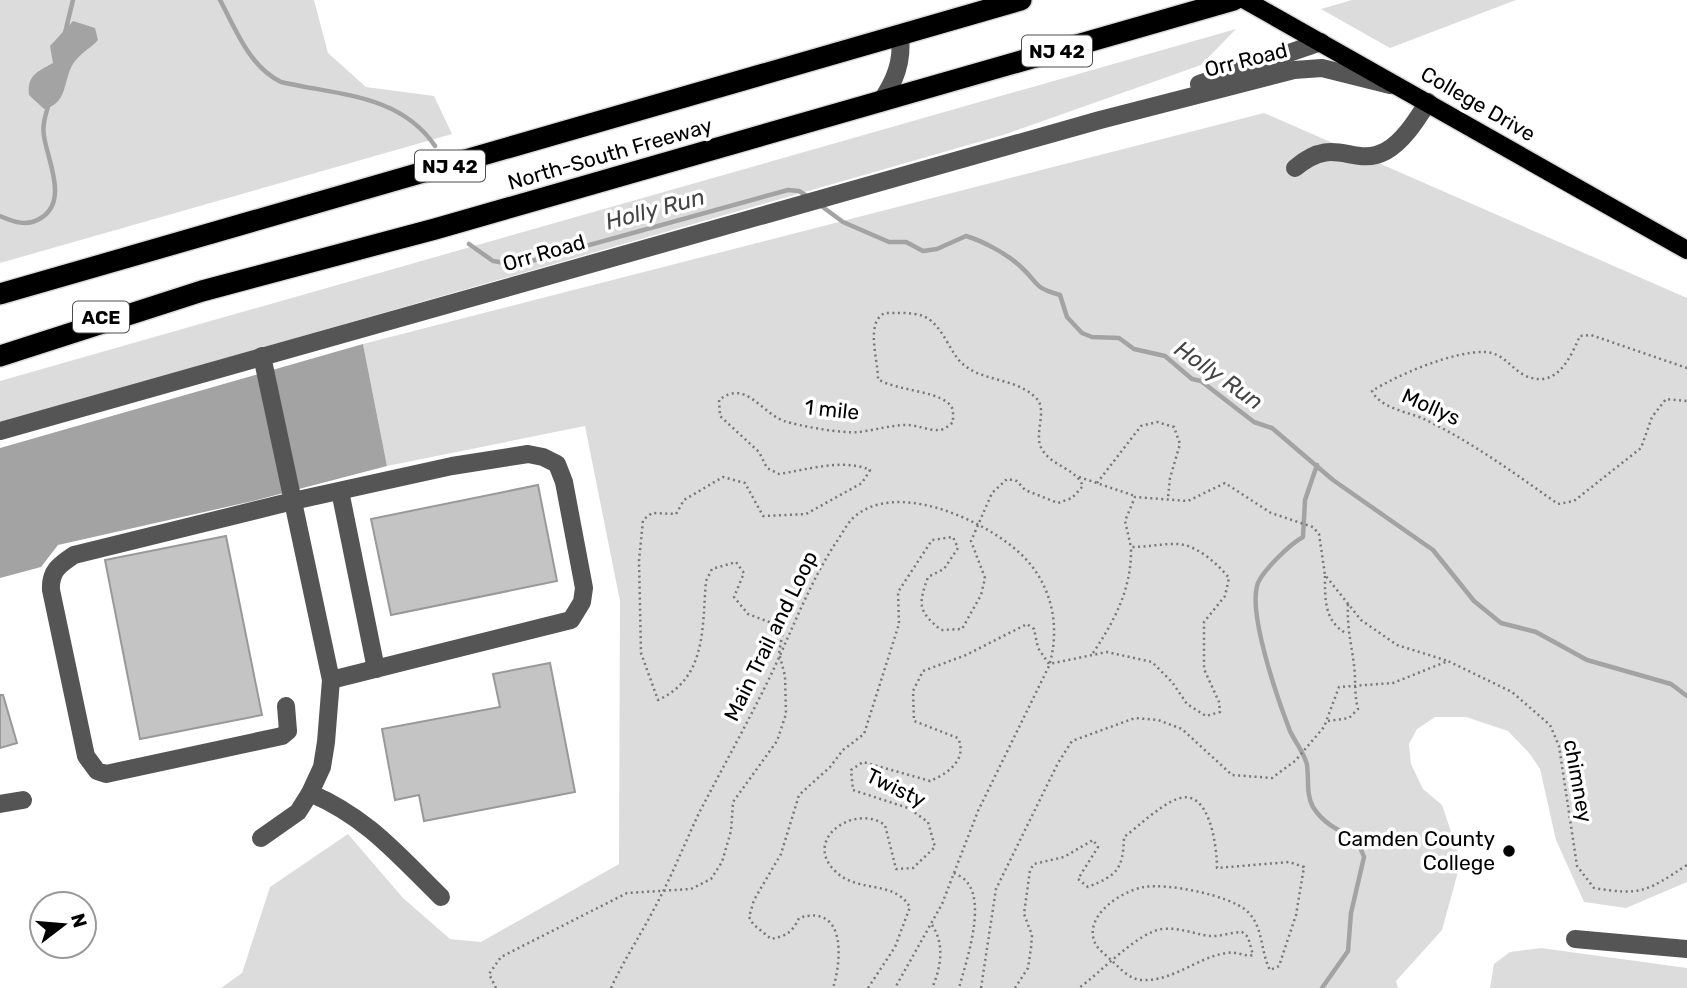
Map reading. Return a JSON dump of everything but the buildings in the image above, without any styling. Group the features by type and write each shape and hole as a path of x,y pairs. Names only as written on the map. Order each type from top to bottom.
{"highway":[{"name":"North-South Freeway","path":"0,294 1021,0"},
{"name":"North-South Freeway","path":"0,356 202,291 880,103 1234,0"},
{"name":"ACE","path":"0,343 202,291"}],"main road":[{"name":"College Drive","path":"1245,0 1687,250"}],"street":[{"path":"880,103 898,69 900,35"},
{"name":"Orr Road","path":"1100,120 1321,43"},
{"name":"Orr Road","path":"0,431 1100,120 1308,68 1339,71 1404,88"},
{"path":"1295,168 1310,155 1325,150 1358,155 1385,151 1408,132 1428,102"},
{"path":"261,838 298,812 322,767 331,680 262,356"},
{"path":"286,706 289,731 282,736 106,774 97,771 86,756 51,577 56,567 74,555 293,501 452,466 528,454 552,460 564,482 584,588 582,602 571,620 331,680"},
{"path":"340,491 376,669"},
{"path":"310,793 343,807 362,820 441,897"},
{"path":"0,804 23,800"},
{"path":"1575,939 1687,949"}],"path":[{"name":"1 mile","path":"779,653 783,631 778,625 748,614 734,597 744,573 736,562 712,569 706,581 697,662 672,694 658,700 641,653 639,561 643,520 652,513 676,514 684,500 723,477 744,484 763,516 806,514 862,483 870,471 852,467 800,467 779,474 767,468 760,452 720,416 719,400 727,394 739,391 783,421 857,432 911,425 939,430 953,422 951,404 944,399 888,385 878,379 877,350 872,332 878,316 885,313 924,316 950,341 961,363 982,376 1001,379 1036,398 1041,411 1038,435 1042,451 1079,477"},
{"name":"Mollys","path":"1687,368 1591,335 1580,337 1565,368 1547,378 1526,376 1509,360 1489,352 1467,352 1387,382 1372,391 1387,405 1422,418 1473,444 1558,504 1574,501 1641,448 1652,417 1666,399 1687,401"},
{"path":"1097,483 1141,426 1157,422 1174,427 1180,444 1170,478 1168,498"},
{"path":"1079,477 1135,496 1188,501 1225,483 1271,513 1313,527 1318,534 1325,575 1326,608 1333,626 1347,634"},
{"path":"833,988 841,965 837,933 830,923 818,917 799,918 794,930 784,937 771,939 752,924 749,917 754,900 781,855 799,795 830,767 843,750 864,734 899,624 898,592 932,540 953,537 958,548 944,569 928,577 920,600 923,615 941,630 962,629 981,595 985,578 971,541 992,493 1002,481 1017,481 1025,490 1058,503 1072,498 1083,486 1079,477"},
{"path":"1092,655 1114,620 1124,596 1130,571 1131,547 1125,521 1135,496"},
{"name":"Main Trail and Loop","path":"611,988 664,889 817,573 853,518 870,509 902,502 930,504 978,526 1022,554 1041,580 1051,601 1054,650 978,811 932,923 895,988"},
{"path":"1049,664 1108,652 1152,662 1194,710 1206,716 1220,712 1219,702 1204,669 1204,622 1225,596 1229,578 1216,561 1177,543 1153,548 1131,547"},
{"path":"1325,575 1361,620 1397,645 1448,661"},
{"path":"1326,722 1349,718 1358,709 1353,688 1354,666 1347,634 1349,604"},
{"name":"Twisty","path":"868,988 895,947 910,907 902,895 886,888 858,886 835,872 827,860 825,842 832,829 840,823 851,819 879,820 885,825 896,869 913,868 935,846 928,822 908,808 853,790 851,770 863,762 930,781 954,767 961,752 958,738 914,721 913,691 923,671 967,655 1027,624 1034,629 1038,648 1049,664"},
{"path":"496,988 489,974 501,957 627,893 691,889 711,879 722,862 731,831 733,802 777,741 786,714 785,676 779,653"},
{"path":"982,988 996,889 1058,763 1072,741 1135,718 1157,720 1182,729 1232,775 1272,778 1295,761 1326,722 1339,687 1393,683 1448,661"},
{"name":"chimney","path":"1448,661 1512,692 1550,725 1559,746 1577,866 1594,888 1625,893 1649,890 1687,865"},
{"path":"1015,988 1028,968 1031,935 1024,914 1030,870 1034,864 1064,857 1093,840 1098,847 1078,880 1088,887 1114,876 1123,858 1124,837 1177,798 1192,799 1200,804 1217,840 1217,868 1289,862 1304,867 1296,915 1279,966 1270,970 1258,925 1247,911 1228,899 1147,886 1134,889 1110,903 1096,918 1092,934 1096,946 1113,962 1138,980 1152,980 1225,953 1253,955 1248,937 1242,932 1212,937 1188,929 1160,929 1138,941 1113,962 1079,988"},
{"path":"953,872 967,882 976,900 969,953 959,988"},
{"path":"932,923 940,944 940,970 932,988"}],"shaded area":[{"path":"0,0 314,0 328,53 366,87 434,96 452,134 0,263"},
{"path":"1352,0 1516,0 1390,48 1321,9"},
{"path":"73,21 95,28 98,40 73,64 61,97 52,106 44,109 29,95 31,78 53,63 50,46"},
{"path":"1236,29 1201,65 1003,135 0,423 0,381"},
{"path":"1264,113 1687,298 1687,882 1626,908 1584,902 1556,840 1540,769 1530,754 1508,731 1466,717 1435,717 1417,729 1409,744 1411,764 1423,789 1442,805 1461,861 1442,930 1396,981 1398,988 221,988 242,973 270,887 348,834 403,898 450,939 481,942 619,864 620,601 585,426 387,466 363,344"},
{"path":"363,344 387,466 253,501 58,545 41,567 0,578 0,448"},
{"path":"1541,948 1687,968 1687,988 1490,988 1494,964 1510,952"}],"waterway":[{"path":"64,37 73,0"},
{"name":"Holly Run","path":"220,0 244,46 260,67 270,75 281,82 345,94 386,106 421,129 435,146"},
{"path":"0,216 15,222 31,222 49,211 54,201 54,179 44,132 49,103"},
{"name":"Holly Run","path":"469,244 493,261 517,265 788,190 799,191 810,198"},
{"name":"Holly Run","path":"820,205 843,222 889,242 906,242 923,251 937,249 966,236 994,248 1015,261 1040,287 1060,295 1067,317 1082,333 1092,337 1119,338 1134,349 1165,356 1192,379 1201,381 1254,422 1272,428 1333,480 1433,550 1474,601 1501,623 1536,632 1587,660 1671,684 1687,696"},
{"path":"1317,465 1305,500 1303,537 1284,552 1259,580 1256,600 1257,617 1272,680 1290,731 1306,761 1313,807 1338,830 1356,837 1364,857 1351,913 1348,951 1322,988"}],"place":[{"name":"Camden County College","path":"1509,851"}]}
